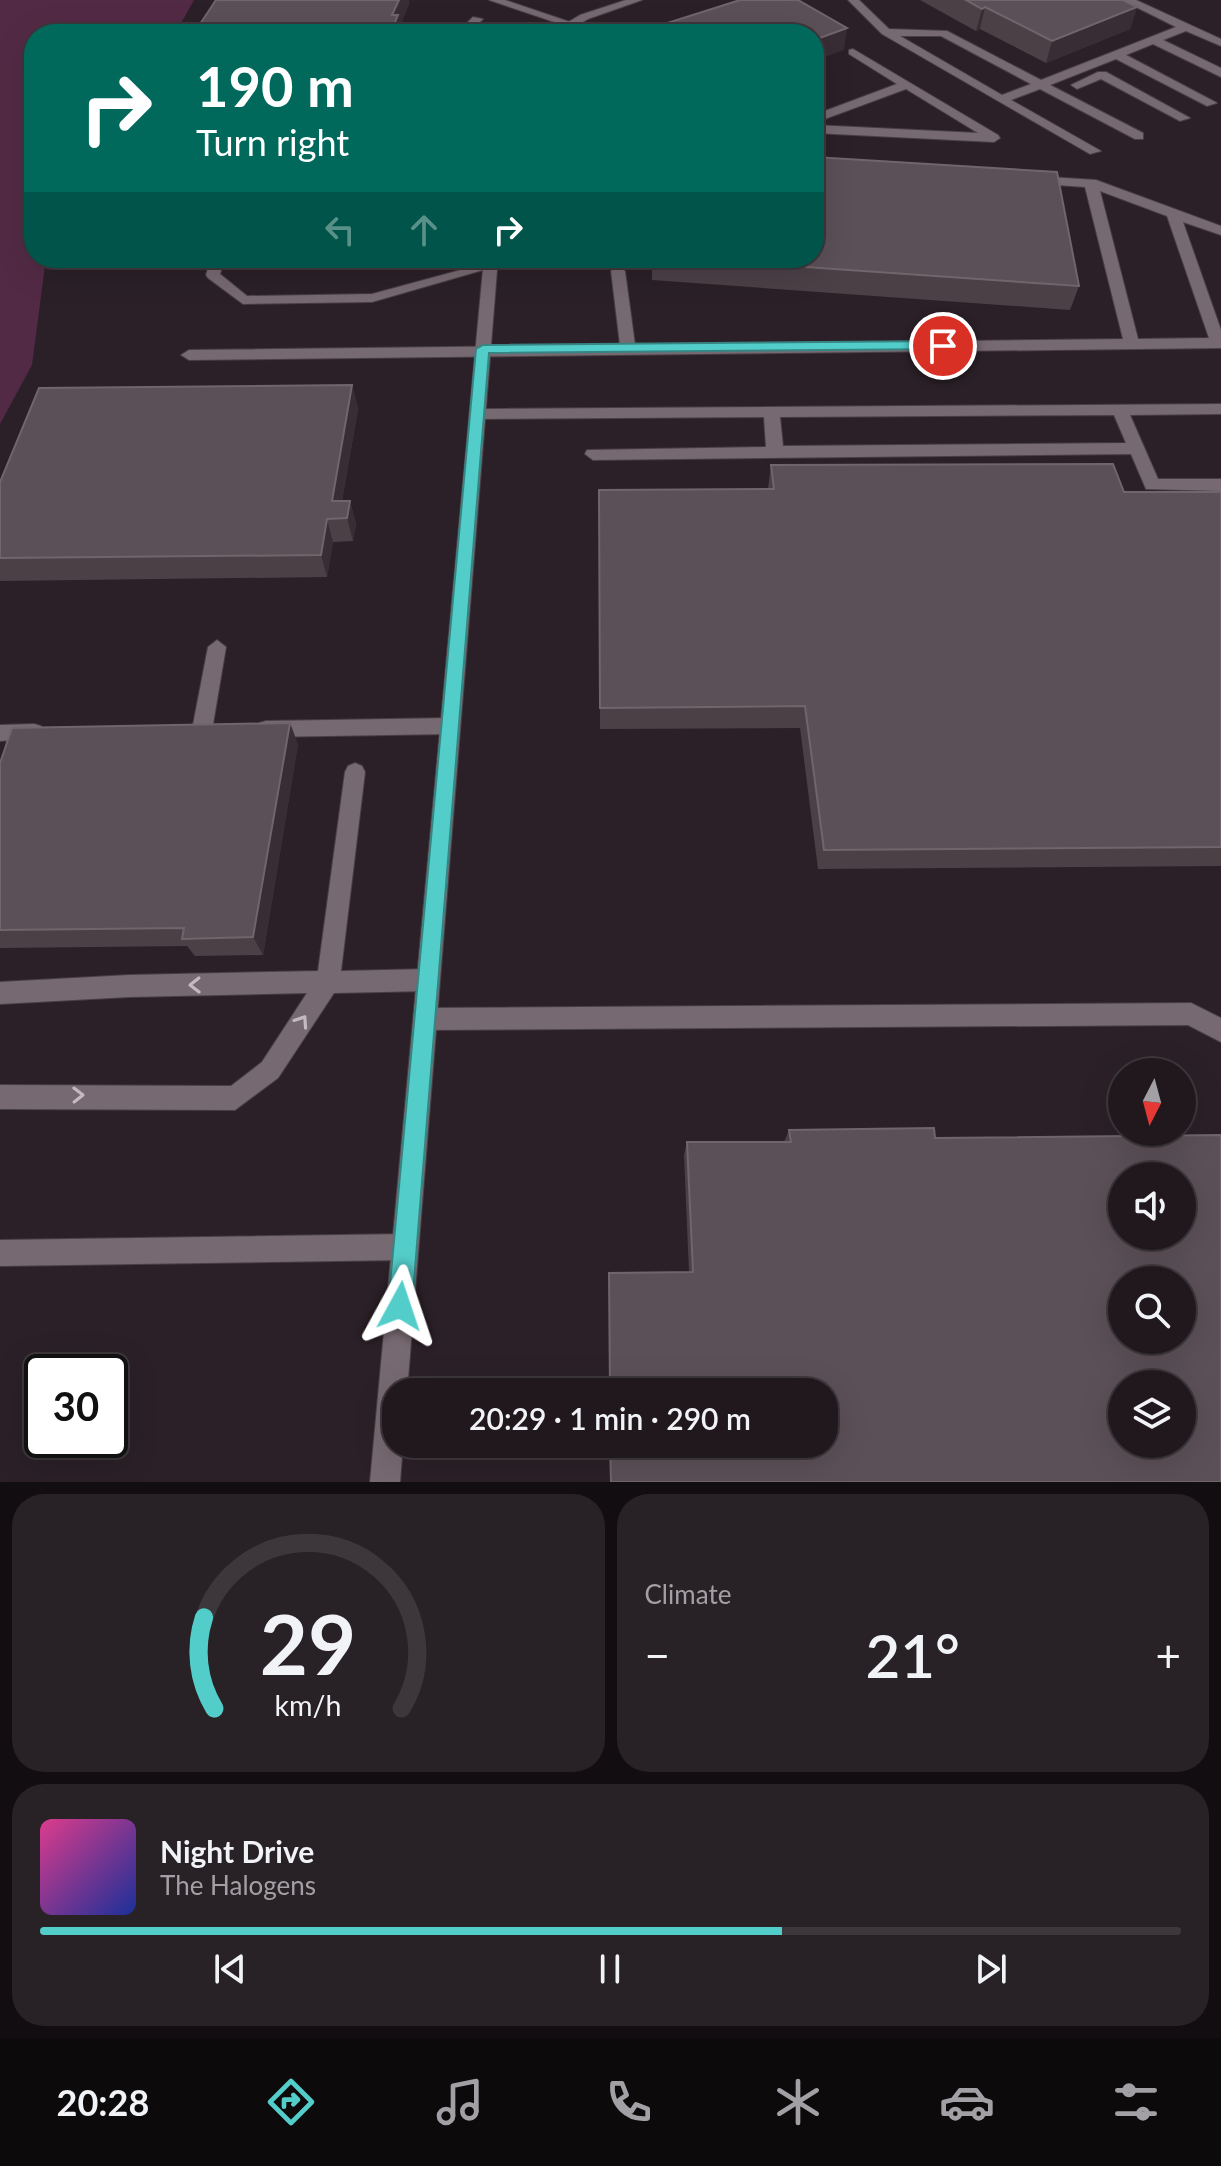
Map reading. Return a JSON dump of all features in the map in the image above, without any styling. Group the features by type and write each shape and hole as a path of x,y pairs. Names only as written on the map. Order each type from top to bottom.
{"street":[{"path":"494,0 570,24 637,0"},
{"path":"853,0 886,32 1095,151"},
{"path":"1127,0 1221,43"},
{"path":"472,24 477,19"},
{"path":"1001,100 1186,27"},
{"path":"886,32 943,33 1139,136"},
{"path":"1153,40 1221,73"},
{"path":"824,130 994,138 853,52"},
{"path":"1117,55 1211,103"},
{"path":"1059,92 1102,75 1184,118"},
{"path":"824,115 906,85"},
{"path":"1014,179 1091,183 1221,231"},
{"path":"1091,183 1132,344"},
{"path":"189,355 483,349 1219,343 1173,213"},
{"path":"215,268 213,275 243,300 372,298 470,268"},
{"path":"385,1482 490,268"},
{"path":"618,271 628,348"},
{"path":"1120,409 1152,485 1221,485"},
{"path":"477,414 1221,409"},
{"path":"771,412 775,452"},
{"path":"593,454 1136,448"},
{"path":"202,730 217,647"},
{"path":"248,729 450,726"},
{"path":"0,733 47,732"},
{"path":"0,1097 235,1098 270,1070 328,982 355,772"},
{"path":"0,993 129,986 428,980"},
{"path":"425,1019 1191,1014 1221,1031"},
{"path":"0,1253 405,1247"}],"shaded area":[{"path":"0,0 194,0 181,24 24,24 24,268 45,268 32,365 0,424"}],"building":[{"path":"216,0 399,0 392,15 398,15 394,24 200,24"},
{"path":"740,0 798,0 847,28 824,36 824,24 664,24"},
{"path":"966,0 1123,0 1137,7 1052,41"},
{"path":"824,158 1057,172 1079,286 819,268 824,268"},
{"path":"352,385 332,501 350,501 347,518 327,519 321,555 0,558 0,482 39,388"},
{"path":"1113,464 1124,492 1221,492 1221,847 824,850 805,706 600,708 599,490 774,489 771,465"},
{"path":"290,723 253,937 182,939 184,928 0,930 0,763 12,728"},
{"path":"934,1128 935,1138 1108,1136 1108,1146 1196,1146 1196,1135 1221,1135 1221,1482 611,1482 610,1458 838,1458 838,1378 610,1378 609,1273 693,1272 687,1142 791,1142 789,1130"}],"route":[{"path":"400,1306 483,349 943,346"}]}
